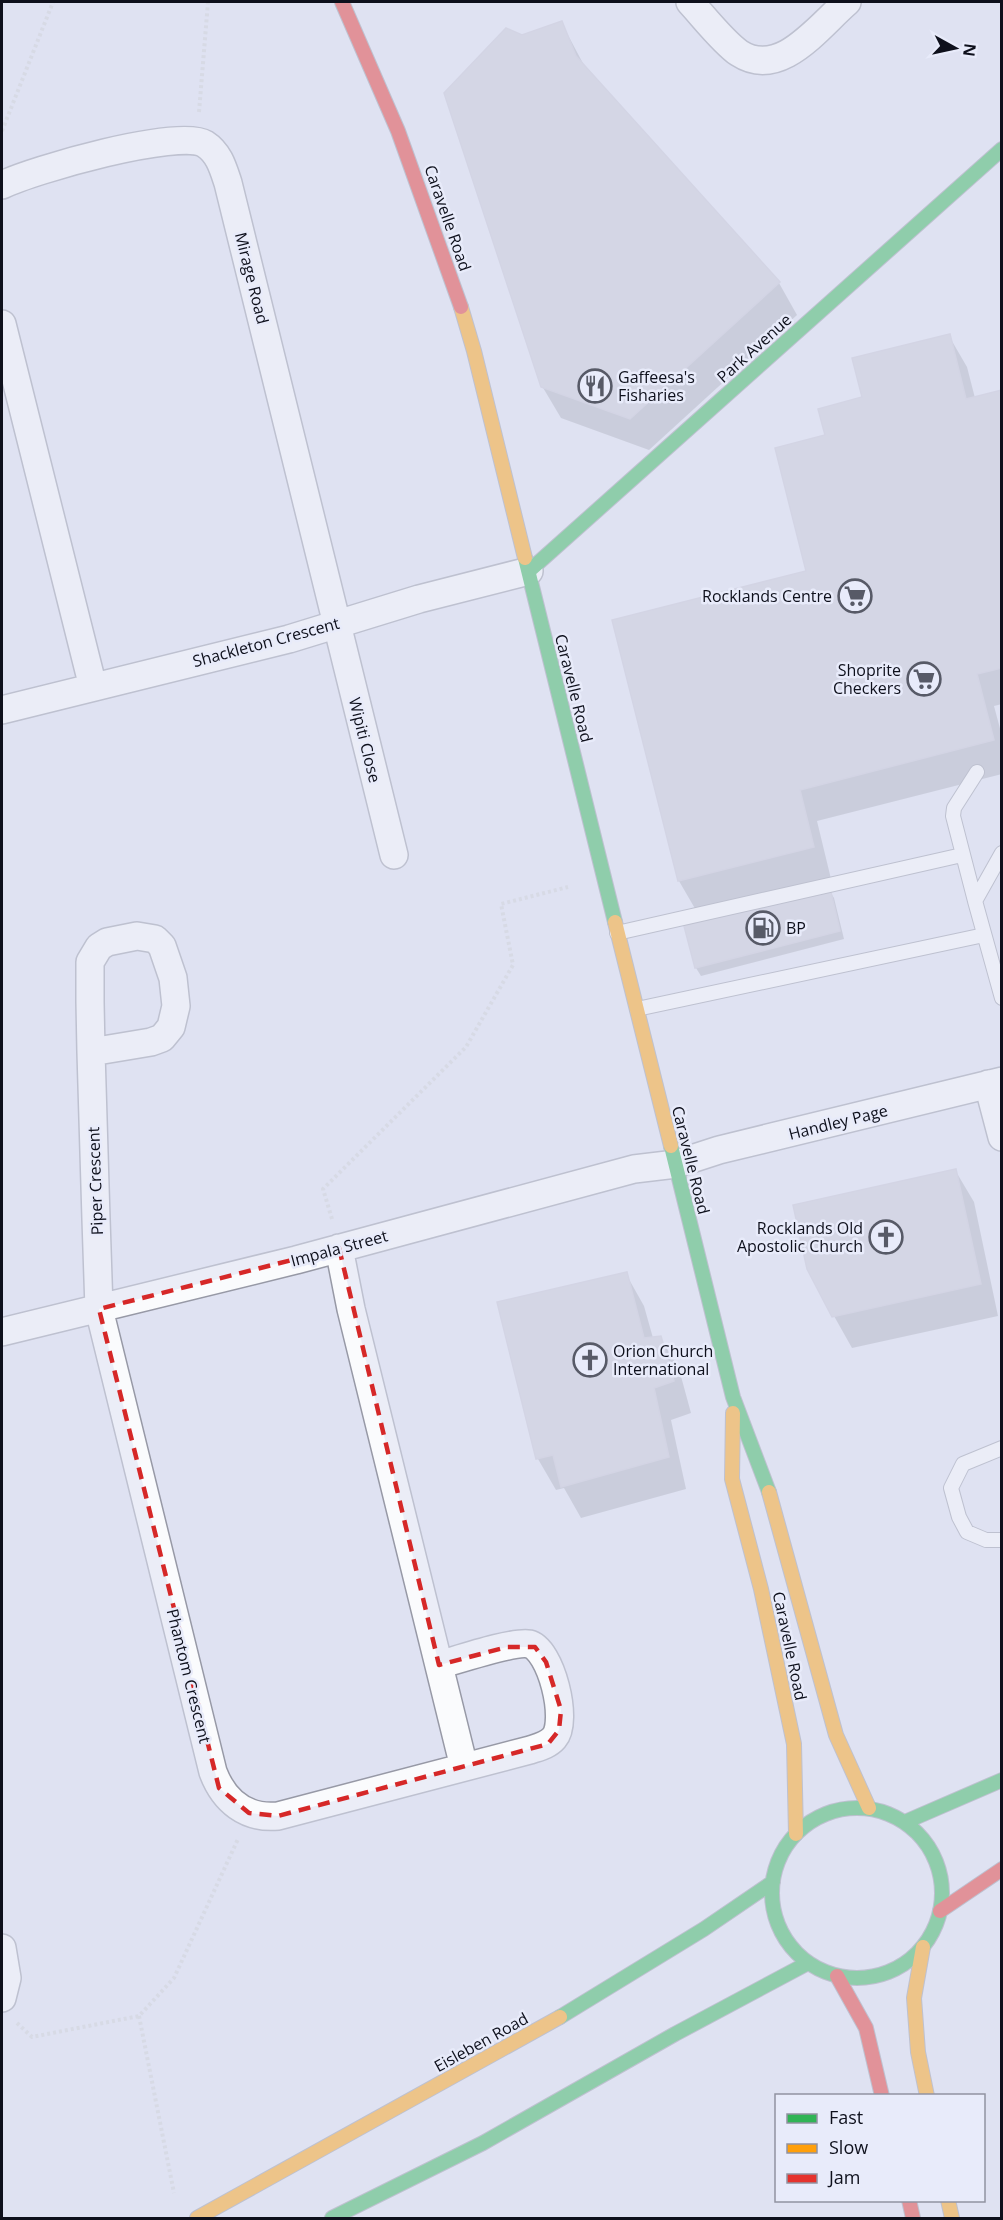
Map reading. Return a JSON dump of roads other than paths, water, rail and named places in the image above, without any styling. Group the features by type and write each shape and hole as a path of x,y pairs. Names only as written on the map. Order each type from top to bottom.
{"street":[{"name":"Caravelle Road","path":"342,2 386,98 447,262 474,351 733,1396 765,1477 836,1735 869,1808"},
{"path":"690,2 738,52 762,62 786,56 847,2"},
{"name":"Mirage Road","path":"2,184 125,148 164,140 195,140 204,143 218,156 228,183 337,624"},
{"name":"Park Avenue","path":"529,571 1002,149"},
{"path":"2,324 93,687"},
{"name":"Shackleton Crescent","path":"2,710 289,639 529,571"},
{"name":"Wipiti Close","path":"337,624 394,855"},
{"name":"Piper Crescent","path":"91,1052 151,1042 162,1038 171,1027 176,1006 173,978 162,946 155,939 137,936 107,942 94,954 90,962 91,1052 99,1309"},
{"path":"995,1082 1002,1137"},
{"name":"Handley Page","path":"676,1164 719,1150 995,1082"},
{"name":"Impala Street","path":"2,1332 339,1248 634,1169 676,1164"},
{"path":"339,1248 351,1309 464,1767 548,1744 559,1730 560,1704 542,1654 527,1643 439,1665"},
{"name":"Phantom Crescent","path":"99,1309 213,1772 225,1796 249,1813 278,1816 464,1767"},
{"name":"Caravelle Road","path":"733,1396 732,1479 761,1589 794,1744 796,1834"},
{"path":"905,1822 1002,1779"},
{"path":"869,1808 888,1813 905,1822 929,1846 941,1878 940,1911 934,1931 923,1947 899,1968 868,1977 837,1976 808,1963 791,1947 779,1927 773,1905 773,1882 780,1856 796,1834 817,1818 842,1809 869,1808"},
{"path":"940,1911 1002,1869"},
{"name":"Eisleben Road","path":"197,2218 561,2015 709,1927 773,1882"},
{"path":"923,1947 914,1998 918,2052 927,2094"},
{"path":"2,1948 7,1978 5,2007"},
{"path":"332,2218 483,2143 675,2034 808,1963"},
{"path":"837,1976 866,2028 882,2094"},
{"path":"909,2202 913,2218"},
{"path":"948,2202 952,2218"}],"lane":[{"path":"977,772 954,808 953,821 1002,998"},
{"path":"975,901 1002,853"},
{"path":"617,933 962,855"},
{"path":"636,1010 984,935"},
{"path":"1002,1448 963,1464 951,1488 958,1517 967,1532 986,1540 1002,1540"}],"place":[{"name":"Gaffeesa's Fisharies","path":"595,386"},
{"name":"Rocklands Centre","path":"855,596"},
{"name":"Shoprite Checkers","path":"924,679"},
{"name":"BP","path":"763,928"},
{"name":"Rocklands Old Apostolic Church","path":"886,1237"},
{"name":"Orion Church International","path":"590,1360"}]}
